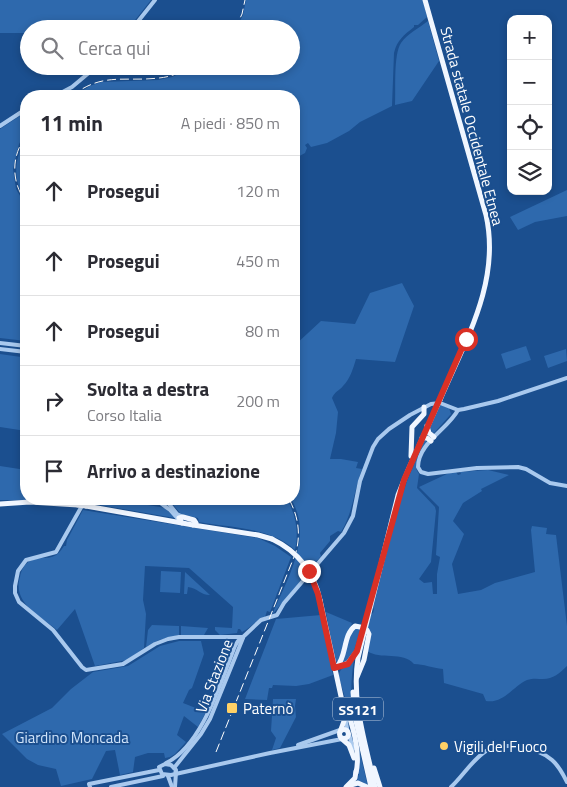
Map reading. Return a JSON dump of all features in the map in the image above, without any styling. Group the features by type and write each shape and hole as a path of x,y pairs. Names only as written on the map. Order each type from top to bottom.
{"main road":[{"name":"Strada statale Occidentale Etnea","path":"426,0 486,215 490,243 488,271 482,300 440,400 427,426"},
{"path":"409,468 413,449 412,427 424,414 424,407"},
{"path":"336,667 342,660 351,630 355,626 364,629 393,513 427,426"},
{"path":"427,426 432,439"},
{"path":"412,427 415,435 432,439"},
{"path":"0,504 20,503"},
{"path":"82,505 164,519 180,519 258,535 272,539 288,548 305,566 314,582 320,600 342,701 344,721 339,736 349,745 354,756 356,774"},
{"name":"SS121","path":"371,787 354,709 353,677 357,651 364,629 369,634 364,660 357,679 360,720 375,787"},
{"path":"336,667 348,664 357,651"},
{"path":"338,683 353,731 357,765 356,774 347,786"},
{"path":"341,730 346,730 349,734 347,738 342,739"},
{"path":"363,734 380,787"},
{"path":"347,786 358,783 367,787"}],"street":[{"path":"139,20 154,0"},
{"path":"66,90 86,75"},
{"path":"0,126 20,113"},
{"path":"0,344 20,346"},
{"path":"0,349 20,351"},
{"path":"82,505 56,552 26,560 18,571 15,593 19,602 53,630 86,670 123,664 155,644 168,639 179,637 243,637 260,621 277,614 284,603 344,533 353,516 360,481 375,443 389,429 424,407 440,403 458,410 498,401 567,378"},
{"path":"458,410 454,417 432,439 418,461 419,469 424,473 432,474 477,468 518,467 526,469 550,483 567,486"},
{"path":"165,505 180,519"},
{"path":"170,505 180,519"},
{"name":"Via Stazione","path":"159,770 160,766 174,759 182,751 202,725 235,646 243,637"},
{"name":"Via Stazione","path":"175,771 210,719 243,637"},
{"path":"342,701 354,756"},
{"path":"281,751 341,730"},
{"path":"112,787 166,776 175,771 342,739"},
{"path":"451,787 484,752 508,745 519,746 547,756 553,761 567,782"},
{"path":"165,764 171,765 175,771 174,787"},
{"path":"90,787 90,784 159,770 174,787"}],"green space":[{"path":"0,0 151,0 135,20 20,20 20,33 0,33"},
{"path":"246,0 423,0 427,17 418,25 414,25 401,38 395,48 392,106 360,122 349,131 327,143 311,147 308,143 305,145 307,148 305,153 300,156 300,90 84,90 101,82 158,80 176,75 300,75 300,20 240,20"},
{"path":"428,21 439,61 412,101 395,105 398,49 406,37"},
{"path":"20,116 20,142 13,169 16,189 20,196 20,340 0,338 0,129"},
{"path":"20,151 20,190 16,170"},
{"path":"567,190 567,216 535,222 518,230 510,217"},
{"path":"402,283 414,306 395,362 356,359 348,380 332,398 338,412 336,433 330,459 358,462 356,468 362,469 351,509 341,532 338,531 330,536 330,541 320,553 321,556 272,615 291,572 299,542 300,528 294,505 300,505 300,340 321,321 355,324 370,293"},
{"path":"526,346 531,360 506,369 501,354"},
{"path":"566,349 567,361 548,368 544,356"},
{"path":"0,354 20,357 20,430 0,427"},
{"path":"440,405 449,408 451,414 434,433 430,427"},
{"path":"424,441 427,443 416,462 419,474 417,488 435,507 436,511 431,562 419,579 424,583 432,582 433,594 437,594 437,574 440,557 436,555 439,507 419,487 449,473 456,472 458,475 461,474 460,472 488,470 509,475 481,489 482,491 463,503 453,521 464,534 452,564 458,594 481,590 495,583 535,572 532,526 547,528 546,534 556,535 567,626 567,666 553,677 527,680 498,700 486,701 483,694 444,683 443,669 414,664 404,658 372,654 367,651 371,633 367,628 373,613 374,609 372,606 396,514 407,481"},
{"path":"0,466 20,469 20,500 0,500"},
{"path":"100,505 147,505 165,508 175,518"},
{"path":"173,505 290,505 296,524 295,550 285,542 262,533 237,527 199,522 198,518 181,514"},
{"path":"83,510 258,538 275,546 291,557 270,612 267,611 265,617 242,632 238,629 237,633 220,635 215,630 215,627 232,628 233,607 189,568 145,566 143,600 146,614 144,648 127,660 95,666 75,609 57,630 29,608 20,594 19,586 20,575 28,562 35,559 52,557 66,546 67,540"},
{"path":"161,571 181,572 180,593 160,592"},
{"path":"185,572 210,595 188,587 187,594 184,594"},
{"path":"326,612 352,623 338,662 335,661"},
{"path":"321,615 333,675 309,684 296,686 273,685 272,688 269,688 267,700 245,699 276,619"},
{"path":"152,625 179,626 179,635 159,640 146,647 148,630"},
{"path":"181,626 208,628 204,635 181,635"},
{"path":"361,628 352,657 342,664 348,639 353,629"},
{"name":"Giardino Moncada","path":"179,641 201,641 204,654 192,688 189,690 183,703 206,712 198,727 184,716 177,735 186,742 170,757 165,758 164,753 148,753 135,757 133,772 120,775 115,750 106,751 92,779 61,786 56,769 38,765 27,759 2,734 52,708 71,689 93,672 128,666 160,646"},
{"path":"354,660 351,693 352,709 368,787 363,782 357,781 359,759 357,745 339,678 341,669"},
{"path":"273,699 296,699 296,717 280,748 272,750 276,738 271,731"}],"railway":[{"path":"239,20 245,0"},
{"path":"80,90 103,81 146,79 172,75"},
{"path":"20,147 15,160 15,178 20,191"},
{"path":"216,752 296,552 298,525 292,505"}],"place":[{"name":"Paternò","path":"232,708"},
{"name":"Vigili del Fuoco","path":"444,746"}],"route":[{"path":"309,571 318,594 334,668 344,666 348,664 357,651 393,513 404,480 466,339"}]}
